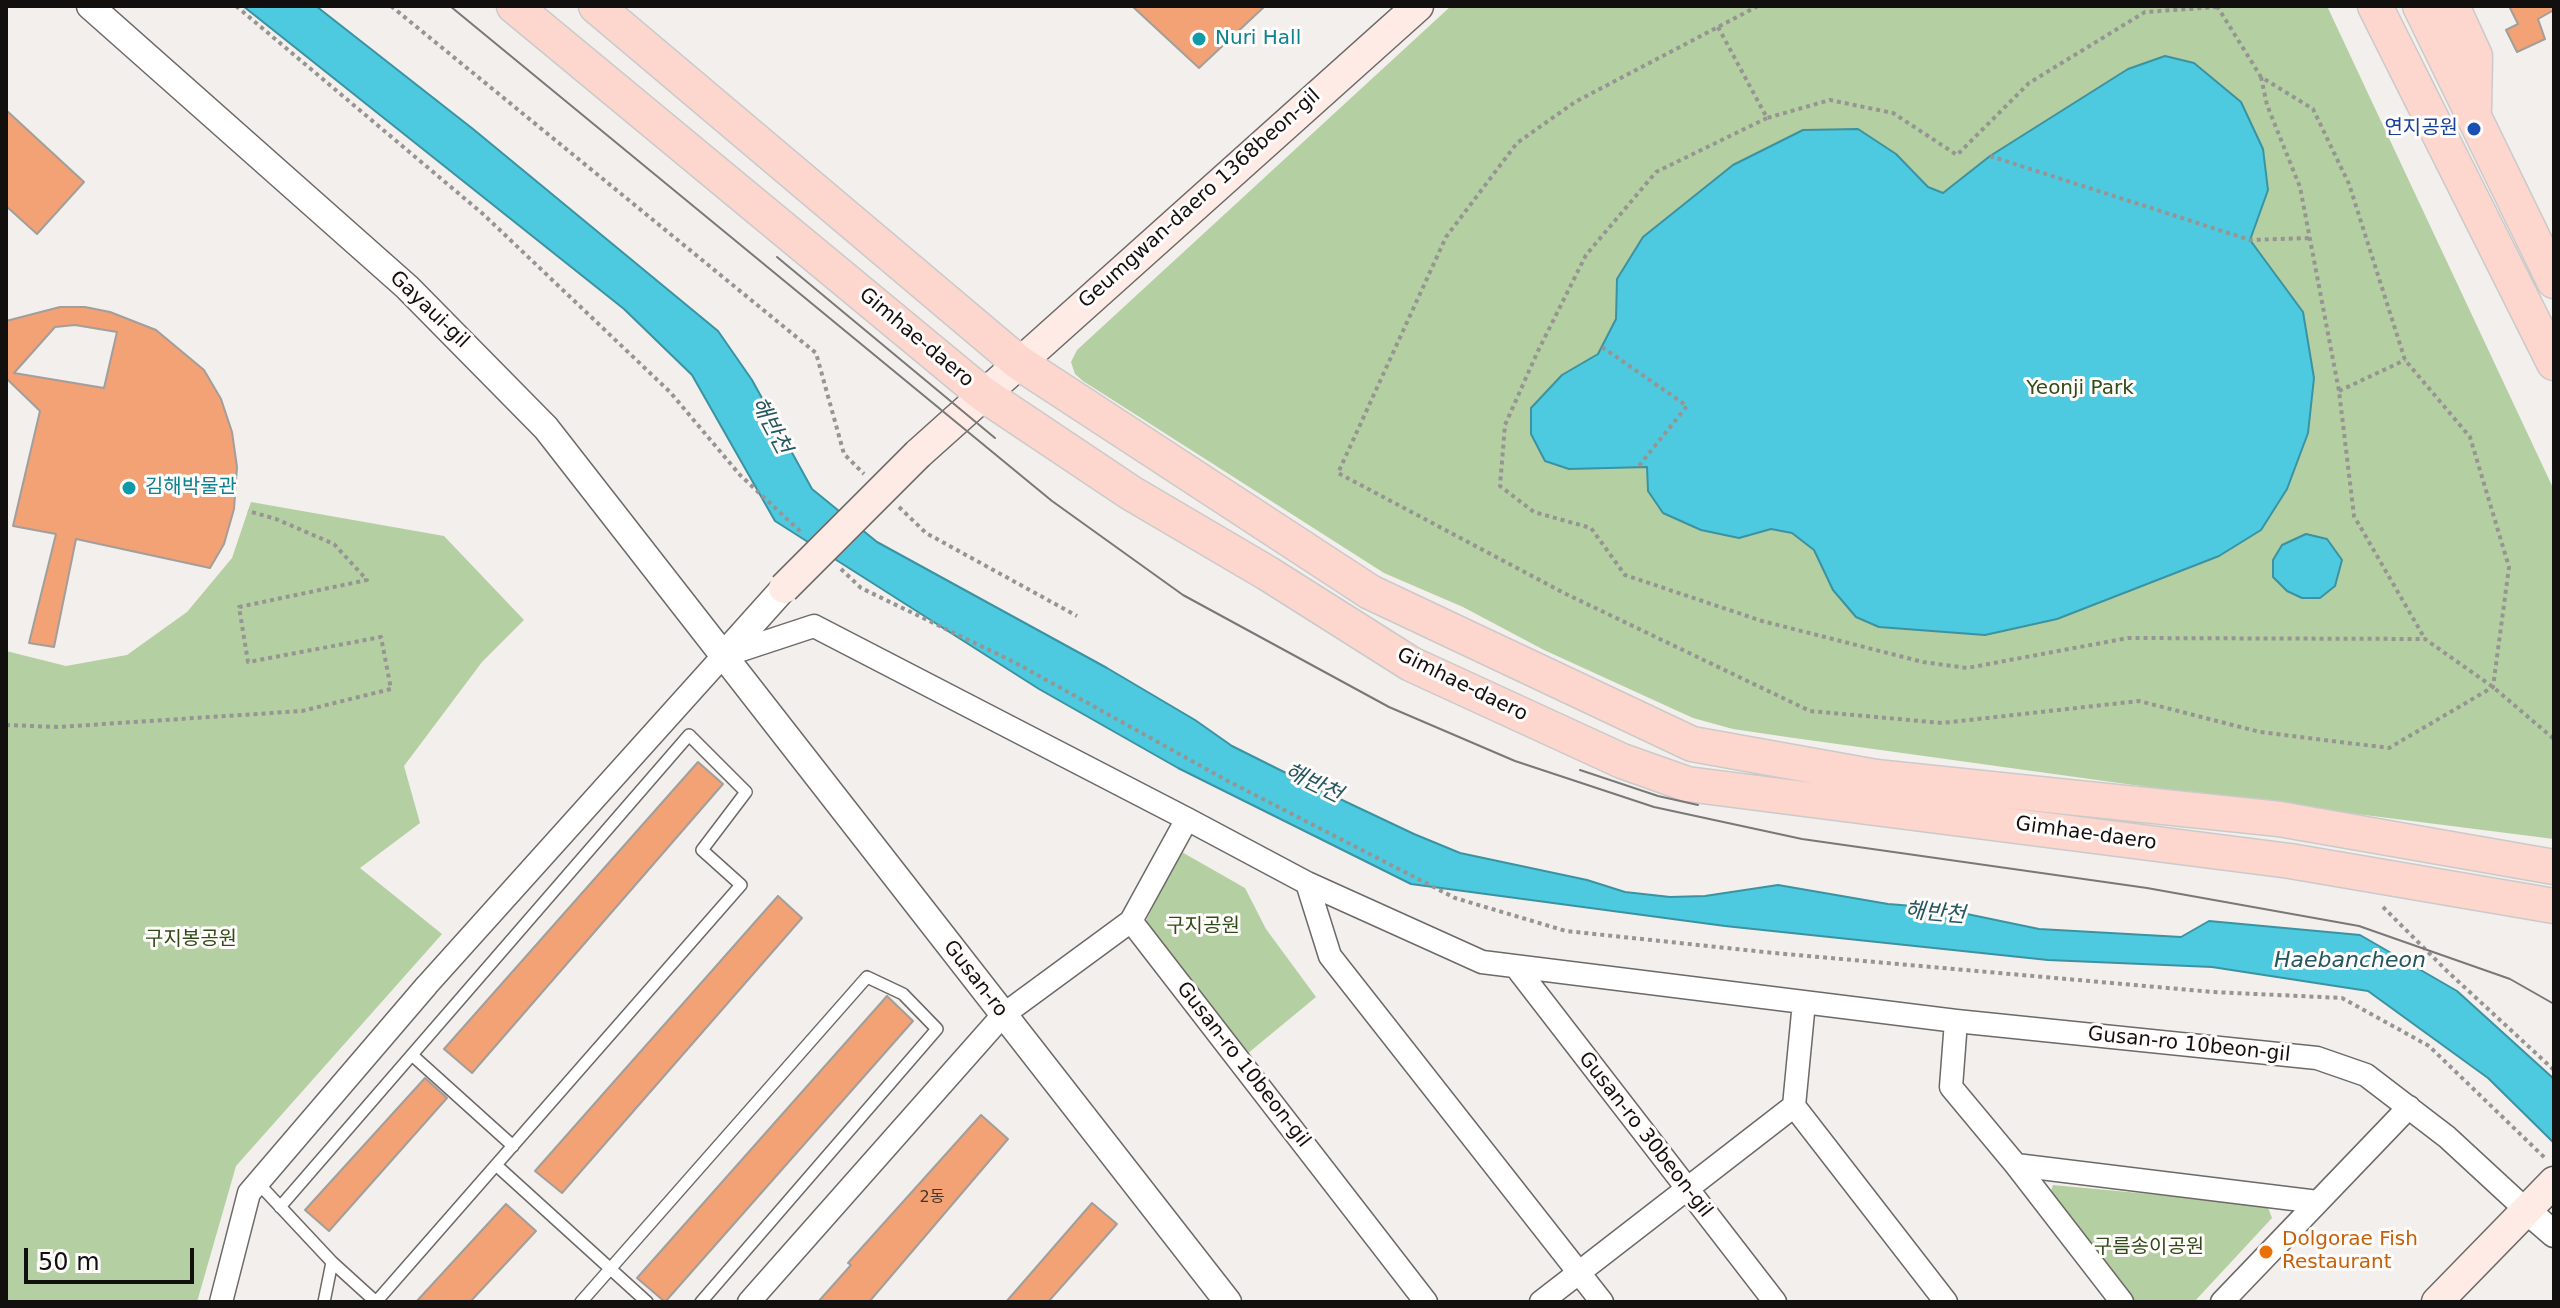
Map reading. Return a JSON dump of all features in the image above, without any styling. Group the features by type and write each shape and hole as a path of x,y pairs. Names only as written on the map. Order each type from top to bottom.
{"main road":[{"name":"Gimhae-daero","path":"514,6 983,394 1131,493 1267,573 1411,664 1622,761 1687,784 2275,859 2554,906"},
{"name":"Gimhae-daero","path":"596,6 1018,362 1370,592 1692,744 1876,777 2279,819 2554,867"},
{"name":"Geumgwan-daero 1368beon-gil","path":"784,588 918,454 983,394 1418,6"},
{"path":"2375,6 2554,363"},
{"path":"2420,6 2554,281"},
{"path":"2452,6 2475,56 2474,114"},
{"path":"2437,1302 2540,1196"}],"street":[{"name":"Gayaui-gil","path":"90,6 407,287 546,428 723,656"},
{"path":"221,1302 249,1193 427,985 784,588"},
{"name":"Gusan-ro 10beon-gil","path":"723,656 814,626 1307,883 1482,962 1956,1021 2317,1058 2366,1075 2447,1137 2540,1196"},
{"name":"Gusan-ro","path":"723,656 1228,1302"},
{"path":"749,1302 1003,1015 1131,921 1187,819"},
{"path":"1307,883 1330,956 1602,1302"},
{"name":"Gusan-ro 10beon-gil","path":"1131,921 1426,1302"},
{"name":"Gusan-ro 30beon-gil","path":"1516,967 1775,1302"},
{"path":"1804,1002 1794,1106 1946,1302"},
{"path":"1956,1021 1951,1087 2122,1302"},
{"path":"1541,1302 1794,1106"},
{"path":"2222,1302 2409,1107"},
{"path":"2016,1165 2318,1202"},
{"path":"2540,1196 2554,1234"}],"lane":[{"path":"258,1183 280,1207 332,1262 376,1302 741,885 702,850 746,792 689,735 280,1207"},
{"path":"581,1302 867,977 903,994 937,1029 701,1302"},
{"path":"412,1055 513,1146"},
{"path":"496,1165 647,1302"},
{"path":"324,1302 332,1262"}],"path":[{"path":"236,6 483,214 670,392 740,475 806,536"},
{"path":"391,6 816,353 844,454 864,474"},
{"path":"1758,6 1575,102 1517,143 1446,237 1338,473 1564,593 1810,711 1942,723 2139,701 2260,732 2389,748 2493,687"},
{"path":"2425,639 2128,638 1967,668 1923,662 1762,621 1625,575 1591,528 1534,512 1500,486 1505,425 1586,255 1656,172 1767,118 1830,100 1893,113 1957,155 2029,83 2145,12 2217,6 2261,77 2267,105 2300,187 2339,391 2354,516 2425,639 2493,687 2554,739"},
{"path":"1718,27 1767,118"},
{"path":"2261,77 2313,109 2349,184 2405,360 2470,437 2509,567 2493,687"},
{"path":"1990,156 2250,240 2310,238"},
{"path":"1602,347 1687,406 1638,467"},
{"path":"2339,391 2405,360"},
{"path":"895,504 926,533 1077,616"},
{"path":"6,725 58,727 302,711 391,689 381,637 248,662 239,607 367,580 334,544 276,519 248,511"},
{"path":"839,567 861,588 1014,662 1226,780 1455,898 1566,931 1774,953 2150,986 2342,998 2429,1046 2554,1166"},
{"path":"2381,904 2447,971 2554,1070"}],"green space":[{"name":"Yeonji Park","path":"1451,6 2327,6 2554,490 2554,839 1787,737 1733,729 1693,718 1544,650 1463,607 1384,573 1075,374 1071,362 1077,350"},
{"name":"구지봉공원","path":"251,502 444,536 524,620 482,662 404,766 420,823 360,868 442,934 236,1166 197,1302 6,1302 6,651 66,666 127,655 187,612 232,558"},
{"name":"구지공원","path":"1180,851 1245,888 1266,929 1316,997 1247,1054 1152,950 1146,921"},
{"name":"구름송이공원","path":"2053,1185 2267,1205 2272,1218 2194,1302 2120,1302 2048,1200"}],"water":[{"name":"Haebancheon","path":"243,6 316,6 473,129 718,331 752,380 812,489 877,542 1107,668 1195,720 1232,746 1304,782 1460,853 1587,880 1625,892 1670,897 1705,896 1778,885 1888,904 1938,908 2039,929 2181,937 2209,921 2360,935 2457,991 2554,1079 2554,1143 2488,1078 2368,991 2212,967 2048,960 1725,926 1411,884 1178,768 1039,689 775,521 692,375 624,309"},
{"path":"2165,56 2194,63 2241,102 2263,149 2268,190 2250,240 2303,312 2314,378 2308,433 2287,489 2261,530 2219,556 2057,619 1985,635 1879,627 1856,617 1833,590 1814,550 1792,533 1771,529 1739,538 1701,530 1663,513 1648,491 1647,467 1569,469 1545,461 1531,434 1531,408 1562,375 1598,354 1616,319 1617,279 1643,237 1733,165 1803,130 1858,129 1896,154 1928,187 1943,193 1990,156 2128,69"},
{"path":"2306,534 2327,539 2342,560 2335,586 2320,598 2302,598 2287,591 2273,577 2273,560 2282,545"}],"building":[{"name":"Nuri Hall","path":"1132,6 1265,6 1199,68"},
{"path":"2509,6 2554,6 2554,10 2538,19 2545,39 2517,52 2506,30 2518,24"},
{"path":"6,110 84,182 37,234 6,206"},
{"name":"김해박물관","path":"60,307 85,307 110,312 156,330 204,370 221,399 232,432 237,467 234,509 224,544 210,568 76,539 54,647 29,643 56,534 13,526 40,411 8,380 6,382 6,321","holes":["75,325 117,332 104,388 14,373 55,327"]},
{"path":"698,762 723,784 472,1073 444,1049"},
{"path":"778,896 802,918 562,1193 535,1171"},
{"path":"887,996 913,1021 665,1302 637,1278"},
{"path":"425,1078 447,1098 329,1231 305,1210"},
{"path":"981,1115 1008,1139 869,1302 818,1302 851,1265 848,1263"},
{"path":"1092,1203 1117,1224 1048,1302 1006,1302"},
{"path":"506,1204 536,1231 470,1302 416,1302"}],"tram line":[{"path":"450,6 1052,501 1183,595 1389,707 1515,761 1654,807 1802,839 2147,888 2359,926 2510,979 2554,1004"},
{"path":"777,257 995,438"},
{"path":"1580,770 1658,796 1698,805"}],"place":[{"name":"Nuri Hall","path":"1199,39"},
{"name":"연지공원","path":"2474,129"},
{"name":"김해박물관","path":"129,488"},
{"name":"Dolgorae Fish Restaurant","path":"2266,1252"}],"water label":[{"name":"해반천","path":"770,426"},
{"name":"해반천","path":"1313,784"},
{"name":"해반천","path":"1935,914"}]}
